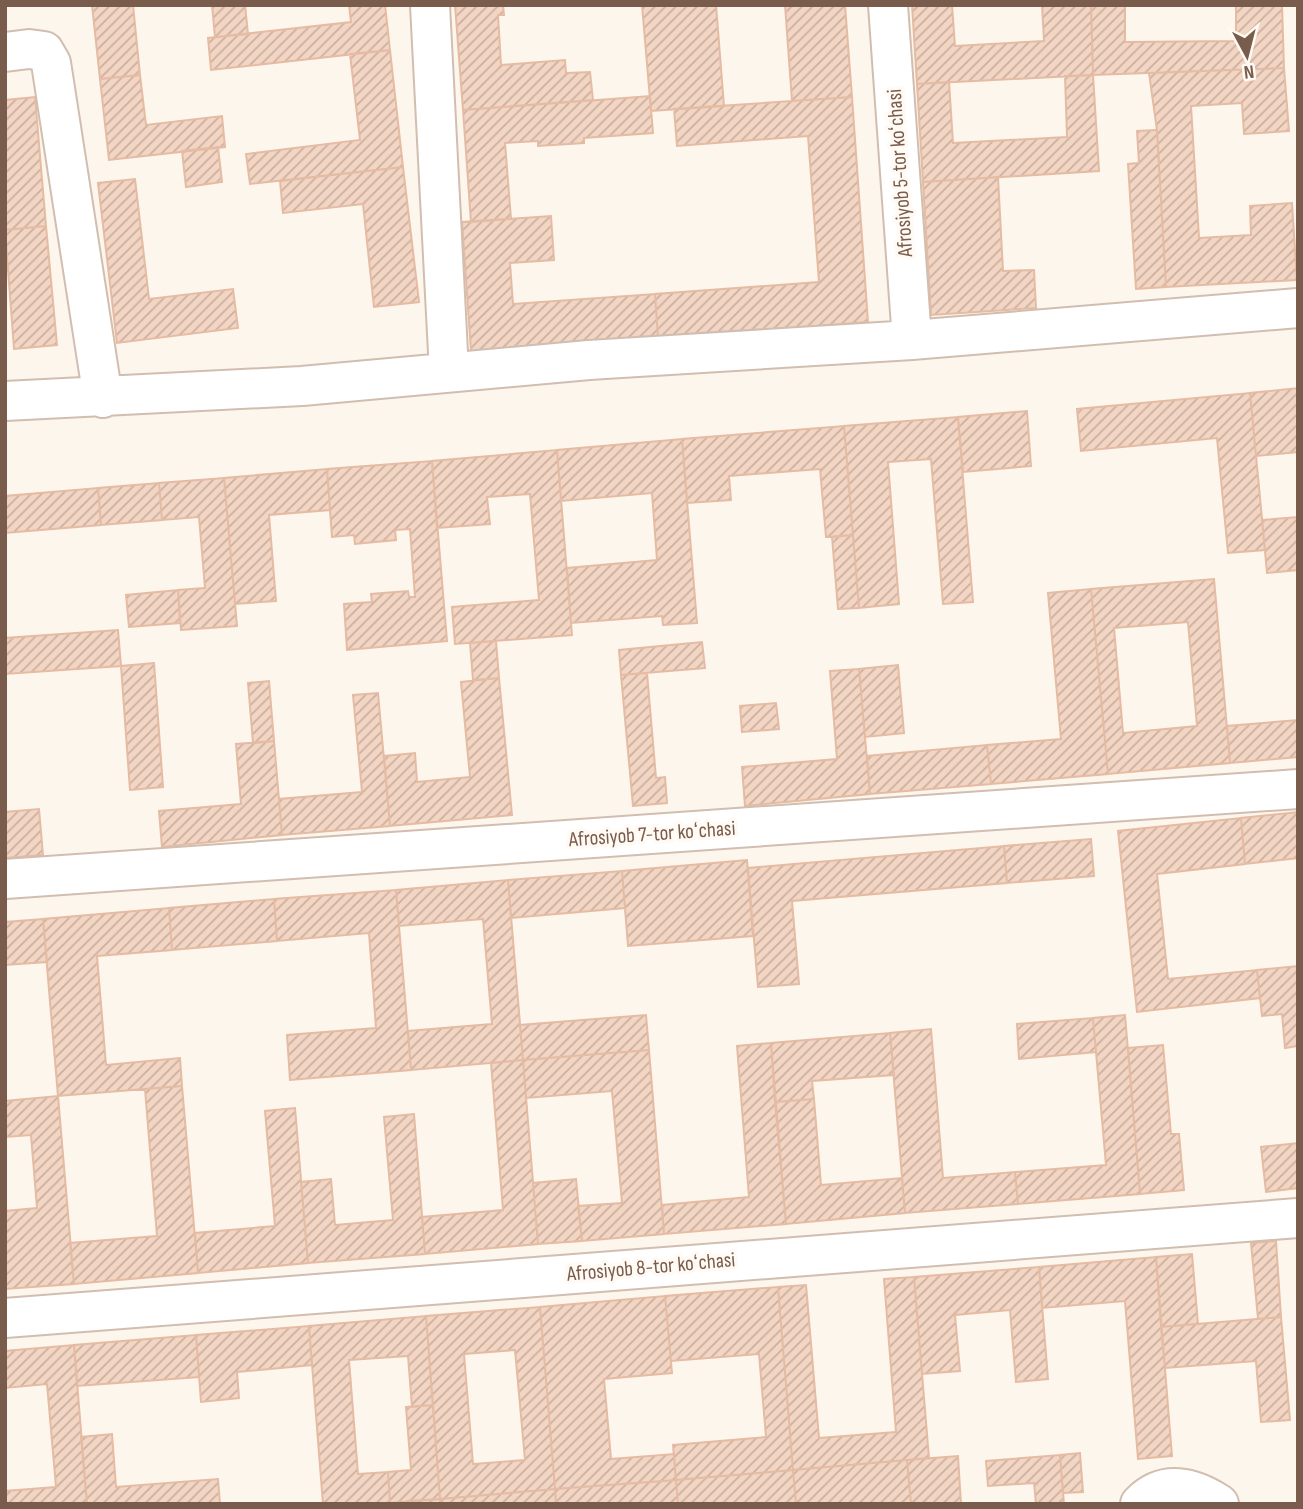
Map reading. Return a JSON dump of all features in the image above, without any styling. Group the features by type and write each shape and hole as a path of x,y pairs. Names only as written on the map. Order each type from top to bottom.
{"street":[{"path":"430,5 449,372"},
{"name":"Afrosiyob 5-tor koʻchasi","path":"888,5 912,340"},
{"path":"5,52 29,49 44,51 51,63 103,398"},
{"path":"5,401 302,386 449,372 912,340 1298,307"},
{"name":"Afrosiyob 7-tor koʻchasi","path":"5,879 1298,789"},
{"name":"Afrosiyob 8-tor koʻchasi","path":"5,1318 1298,1218"},
{"path":"1140,1504 1149,1494 1169,1488 1196,1490 1219,1504"}],"building":[{"path":"92,5 133,5 140,75 100,79"},
{"path":"212,5 245,5 248,34 215,37"},
{"path":"349,5 385,5 390,50 211,70 208,38 351,22"},
{"path":"455,5 503,5 504,15 498,15 501,65 565,60 566,73 590,72 593,100 463,110"},
{"path":"642,5 716,5 724,106 651,111"},
{"path":"785,5 845,5 852,97 792,101"},
{"path":"912,5 952,5 955,46 1044,41 1042,5 1091,5 1093,75 917,84"},
{"path":"1091,5 1125,5 1125,42 1236,41 1236,5 1282,5 1284,68 1093,75"},
{"path":"390,50 403,167 250,184 246,154 360,140 350,54"},
{"path":"1284,68 1289,131 1244,134 1242,103 1191,106 1199,238 1251,235 1250,206 1292,203 1297,280 1166,287 1157,130 1149,73"},
{"path":"140,75 146,125 222,116 225,147 109,160 100,79"},
{"path":"1093,75 1099,171 923,182 917,84 949,82 953,143 1067,137 1065,76"},
{"path":"650,96 653,133 584,138 584,143 538,146 538,141 505,143 511,219 471,222 463,110"},
{"path":"35,97 46,226 5,230 5,100"},
{"path":"852,97 868,322 658,338 655,294 819,282 808,136 677,146 674,109"},
{"path":"1157,130 1166,287 1136,289 1128,164 1139,163 1137,131"},
{"path":"218,147 222,182 186,187 182,151"},
{"path":"403,167 419,302 374,307 363,204 283,213 280,181"},
{"path":"998,177 1003,271 1034,270 1036,308 931,315 923,182"},
{"path":"135,179 149,299 233,289 238,328 117,343 98,183"},
{"path":"551,216 554,260 510,263 513,304 655,294 658,338 471,351 462,222"},
{"path":"46,226 57,345 14,349 5,230"},
{"path":"1298,388 1298,452 1256,456 1250,393"},
{"path":"1250,393 1265,550 1228,553 1217,438 1081,451 1077,409"},
{"path":"1027,411 1031,466 963,472 958,417"},
{"path":"958,417 973,602 943,604 931,459 888,462 899,604 859,608 844,426"},
{"path":"844,426 853,535 826,537 820,469 729,476 731,500 687,503 682,439"},
{"path":"682,439 697,623 663,625 662,616 571,623 567,568 657,560 652,493 561,501 557,450"},
{"path":"557,450 572,635 455,644 452,607 539,600 530,494 487,497 490,524 437,528 432,461"},
{"path":"432,461 447,641 347,650 344,604 372,602 371,594 408,591 409,597 415,597 410,529 395,530 396,540 355,544 354,535 332,537 327,469"},
{"path":"327,469 330,510 269,515 276,601 235,604 224,478"},
{"path":"224,478 237,626 181,630 178,590 205,588 199,517 162,520 159,483"},
{"path":"159,483 162,520 101,525 98,488"},
{"path":"98,488 101,525 5,533 5,496"},
{"path":"1298,517 1298,570 1267,573 1262,520"},
{"path":"853,535 859,608 838,609 832,537"},
{"path":"1214,579 1230,763 1108,774 1091,589","holes":["1188,622 1197,726 1123,733 1114,628"]},
{"path":"1091,589 1108,774 991,784 987,745 1061,739 1048,593"},
{"path":"178,590 180,623 129,627 126,595"},
{"path":"118,630 121,666 5,674 5,638"},
{"path":"496,641 499,678 473,680 470,643"},
{"path":"702,642 705,668 621,675 619,650"},
{"path":"154,663 163,787 130,790 121,666"},
{"path":"898,665 904,733 865,737 859,669"},
{"path":"859,669 870,794 745,806 742,767 837,759 830,671"},
{"path":"647,673 656,778 665,777 667,803 633,806 621,675"},
{"path":"499,678 512,815 390,826 384,756 415,753 417,782 470,777 461,682"},
{"path":"269,681 274,741 253,743 248,683"},
{"path":"378,693 390,826 282,835 279,799 362,792 353,695"},
{"path":"776,703 779,729 742,732 740,706"},
{"path":"1298,720 1298,757 1230,763 1227,726"},
{"path":"274,741 282,835 162,847 159,811 241,804 236,744"},
{"path":"987,745 991,784 870,794 867,756"},
{"path":"39,809 43,855 5,858 5,812"},
{"path":"1298,812 1298,858 1245,864 1241,818"},
{"path":"1241,818 1245,864 1157,874 1168,979 1257,970 1260,998 1137,1012 1118,831"},
{"path":"1091,839 1094,876 1007,883 1004,846"},
{"path":"1004,846 1007,883 792,901 799,984 758,987 748,868"},
{"path":"747,860 753,936 628,946 622,871"},
{"path":"622,871 625,908 511,918 508,880"},
{"path":"508,880 523,1060 411,1070 408,1031 492,1024 483,919 399,926 396,890"},
{"path":"396,890 411,1070 290,1080 287,1035 376,1028 369,933 277,941 274,899"},
{"path":"274,899 277,941 172,950 169,908"},
{"path":"169,908 172,950 97,956 106,1065 180,1058 182,1086 58,1096 43,919"},
{"path":"43,919 47,962 5,965 5,922"},
{"path":"1298,966 1298,1046 1285,1048 1282,1014 1262,1016 1257,970"},
{"path":"646,1015 649,1050 523,1060 520,1025"},
{"path":"1125,1015 1140,1194 1018,1204 1015,1172 1106,1165 1093,1018"},
{"path":"1093,1018 1096,1052 1019,1059 1017,1024"},
{"path":"931,1029 943,1178 1015,1172 1018,1204 905,1213 890,1033"},
{"path":"890,1033 894,1075 812,1081 814,1099 775,1102 771,1043"},
{"path":"771,1043 786,1224 664,1234 662,1205 749,1197 737,1046"},
{"path":"1163,1045 1171,1134 1179,1134 1184,1190 1140,1194 1128,1048"},
{"path":"649,1050 664,1234 582,1241 578,1206 622,1203 612,1091 526,1098 523,1060"},
{"path":"523,1060 538,1244 425,1254 422,1217 503,1210 491,1063"},
{"path":"182,1086 198,1273 74,1284 70,1243 157,1236 145,1089"},
{"path":"58,1096 74,1284 5,1289 5,1211 37,1208 31,1135 5,1137 5,1101"},
{"path":"814,1099 821,1185 902,1178 905,1213 786,1224 775,1102"},
{"path":"295,1108 308,1263 198,1273 195,1233 275,1226 265,1111"},
{"path":"414,1114 425,1254 308,1263 301,1182 331,1179 335,1225 393,1220 384,1117"},
{"path":"1298,1143 1298,1188 1266,1192 1261,1147"},
{"path":"576,1179 582,1241 538,1244 533,1183"},
{"path":"1276,1241 1281,1317 1258,1319 1251,1243"},
{"path":"1192,1254 1198,1324 1161,1327 1156,1257"},
{"path":"1156,1257 1172,1456 1138,1459 1125,1301 1042,1308 1039,1267"},
{"path":"1039,1267 1048,1379 1016,1382 1010,1310 955,1315 960,1371 922,1374 914,1277"},
{"path":"914,1277 929,1458 793,1470 778,1287 806,1285 819,1438 896,1432 884,1279"},
{"path":"778,1287 793,1470 676,1480 673,1445 766,1437 759,1354 671,1361 665,1296"},
{"path":"665,1296 672,1373 604,1379 611,1459 674,1454 676,1480 555,1489 540,1307"},
{"path":"540,1307 555,1489 440,1499 426,1316","holes":["515,1350 525,1460 473,1464 464,1354"]},
{"path":"426,1316 433,1405 412,1407 408,1356 349,1360 358,1474 388,1472 390,1503 323,1504 309,1326"},
{"path":"1281,1317 1290,1420 1261,1422 1256,1361 1165,1368 1161,1327"},
{"path":"309,1326 312,1365 237,1372 239,1398 201,1402 196,1335"},
{"path":"196,1335 199,1377 77,1386 74,1345"},
{"path":"74,1345 87,1504 5,1504 5,1491 56,1487 47,1384 5,1388 5,1351"},
{"path":"433,1405 440,1499 390,1503 388,1472 411,1470 406,1407"},
{"path":"112,1434 116,1487 218,1479 220,1504 87,1504 81,1437"},
{"path":"1080,1453 1083,1492 1063,1493 1060,1455"},
{"path":"1060,1455 1064,1504 1036,1504 1034,1483 988,1486 986,1461"},
{"path":"958,1456 961,1504 911,1504 907,1460"},
{"path":"907,1460 911,1504 796,1504 793,1470"},
{"path":"793,1470 796,1504 678,1504 676,1480"},
{"path":"676,1480 678,1504 556,1504 555,1489"},
{"path":"555,1489 556,1504 441,1504 440,1499"},
{"path":"440,1499 441,1504 407,1504 407,1501"}]}
